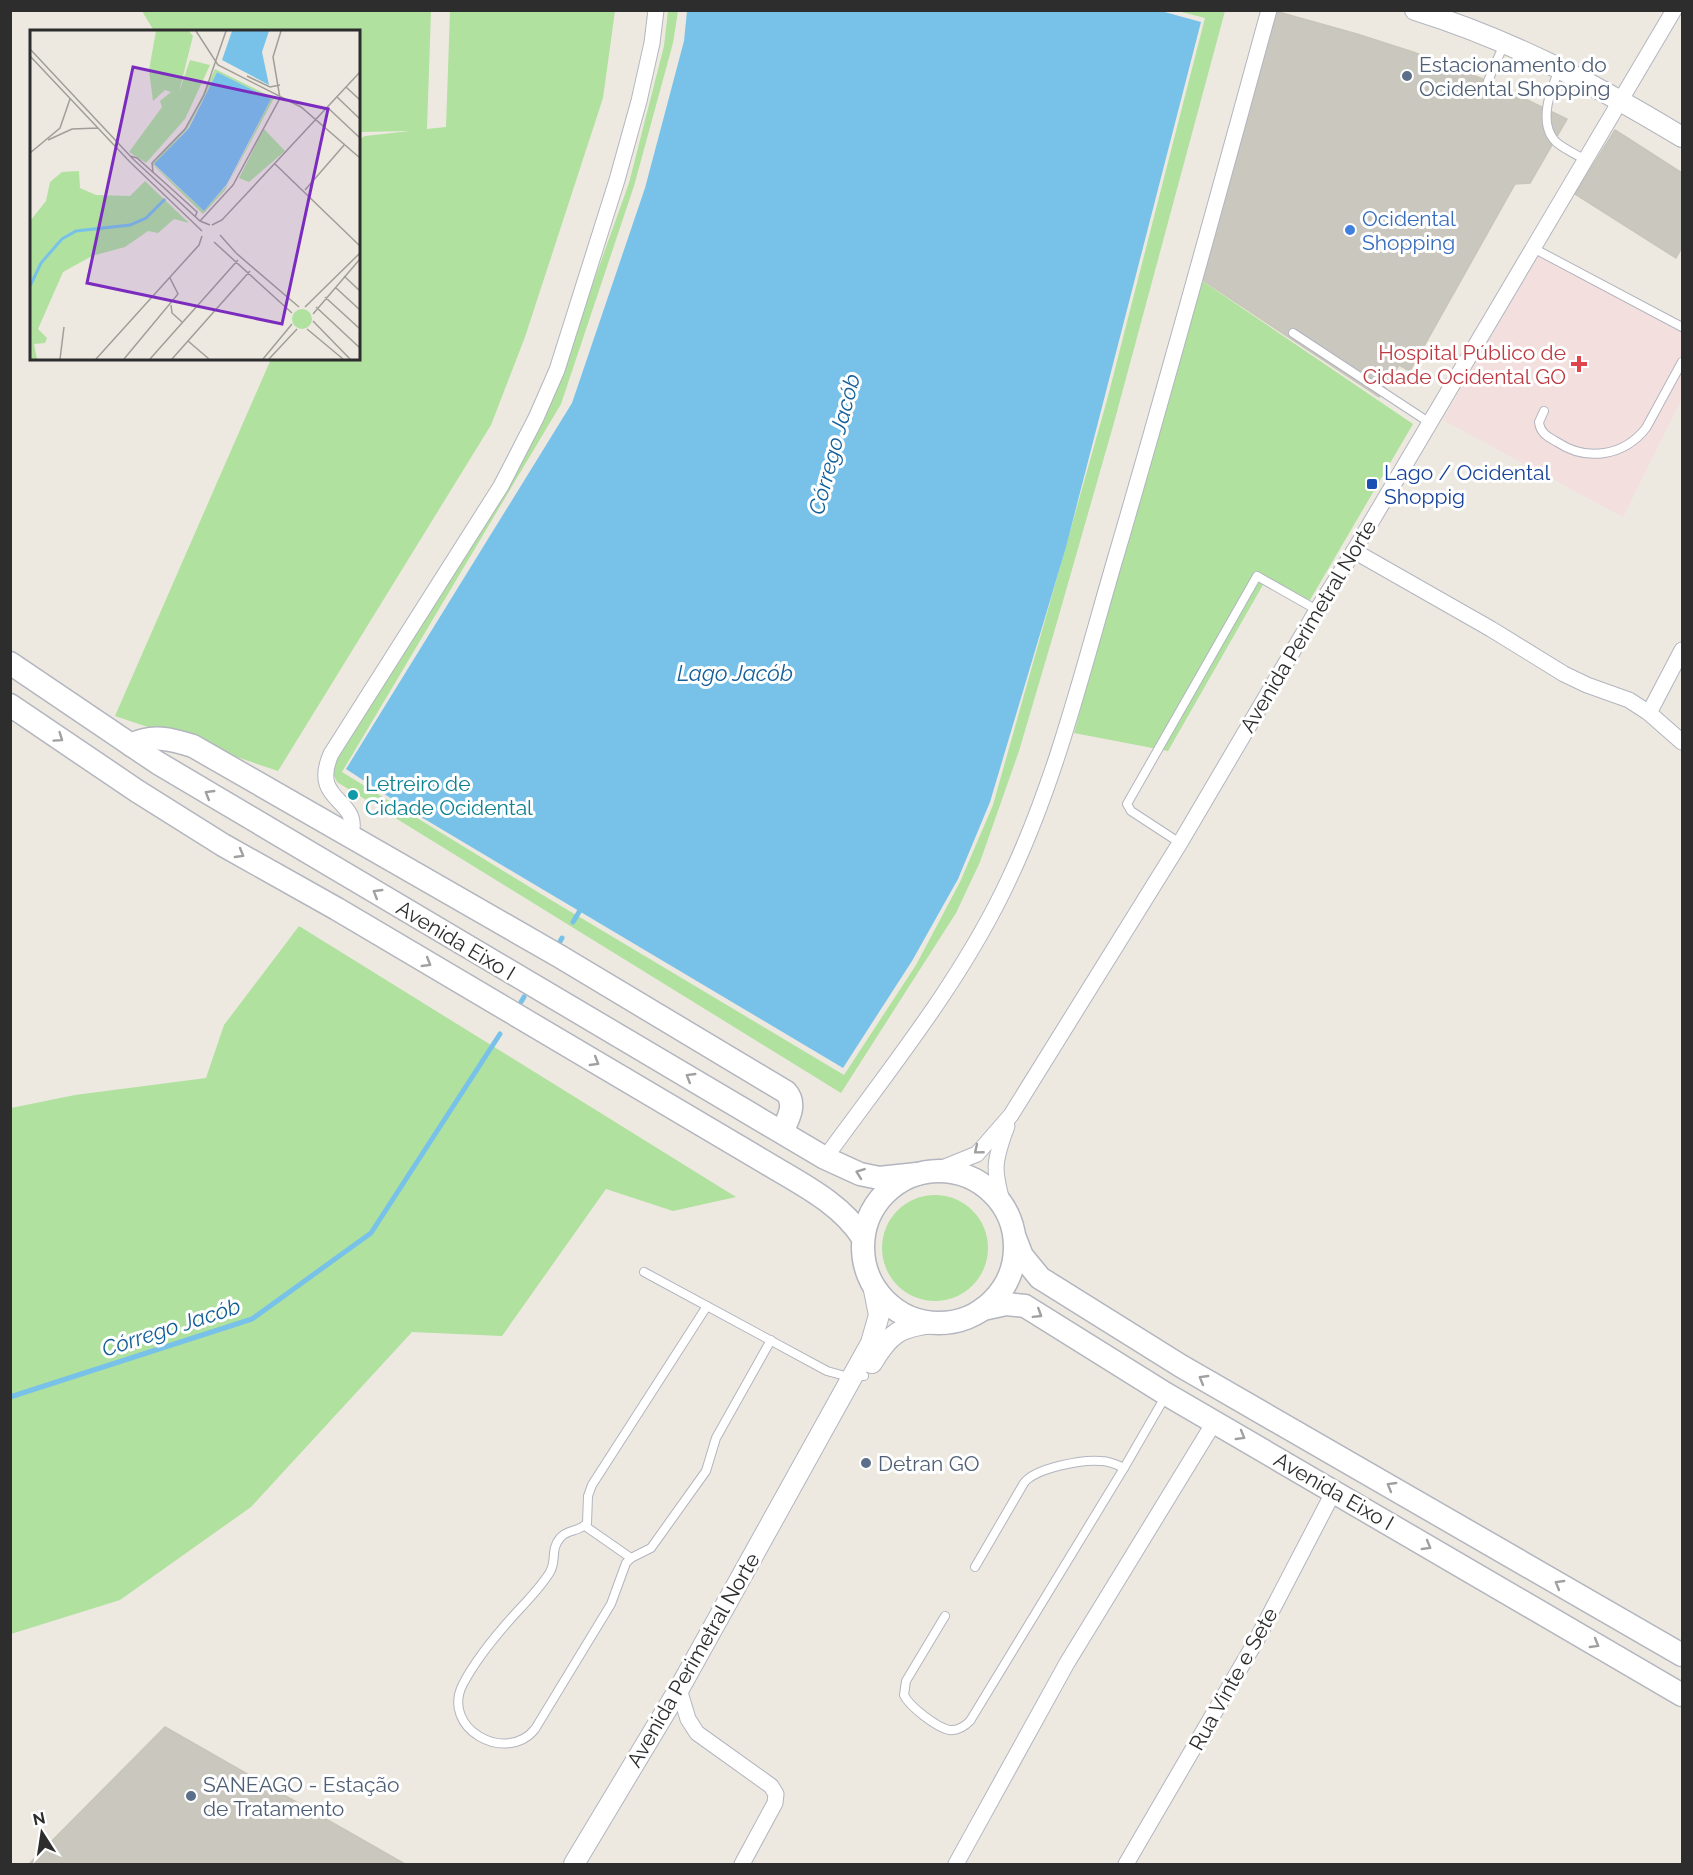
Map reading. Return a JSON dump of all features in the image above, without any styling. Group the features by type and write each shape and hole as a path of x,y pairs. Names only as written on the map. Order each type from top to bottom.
{"main road":[{"name":"Avenida Eixo I","path":"10,663 168,769 825,1158 860,1174 879,1178 926,1173"},
{"name":"Avenida Eixo I","path":"10,705 137,791 223,844 830,1202 854,1224 863,1238"},
{"path":"131,745 140,740 154,738 174,740 193,746 559,956 786,1092 790,1096 792,1105 783,1132"},
{"path":"953,1171 988,1185 1004,1208 1015,1238 1014,1262 1007,1282 983,1309 959,1320 934,1323 909,1317 899,1311 889,1304 873,1285 864,1262 863,1238 867,1221 885,1192 899,1182 926,1173 953,1171"},
{"name":"Avenida Eixo I","path":"1015,1238 1022,1256 1040,1278 1181,1366 1683,1655"},
{"name":"Avenida Eixo I","path":"983,1309 1006,1304 1025,1306 1166,1394 1683,1695"}],"street":[{"path":"350,837 353,819 348,809 335,799 328,788 326,765 501,486 536,418 557,370 633,122 648,65 656,10"},
{"path":"825,1158 951,985 1010,877 1041,805 1060,750 1149,445 1269,10"},
{"path":"1415,10 1505,42 1560,67 1621,99 1683,136"},
{"name":"Avenida Perimetral Norte","path":"926,1173 977,1154 1011,1115 1180,843 1674,10"},
{"path":"1354,551 1491,629 1564,674 1629,700 1649,713 1683,742"},
{"path":"1649,713 1683,650"},
{"name":"Avenida Perimetral Norte","path":"1004,1208 995,1168 997,1153 1011,1115"},
{"name":"Avenida Perimetral Norte","path":"858,1376 879,1315 873,1285"},
{"name":"Avenida Perimetral Norte","path":"574,1864 679,1689 809,1454 858,1376 888,1338 901,1329 915,1324 934,1323"},
{"path":"956,1864 1067,1663 1215,1421"},
{"name":"Rua Vinte e Sete","path":"1126,1864 1256,1641 1334,1491"},
{"path":"679,1689 688,1719 697,1733 771,1786 776,1794 775,1803 742,1864"}],"lane":[{"path":"1488,81 1505,42"},
{"path":"1560,67 1550,91 1547,109 1549,129 1555,141 1585,160"},
{"path":"1533,248 1683,327"},
{"path":"1293,333 1430,423"},
{"path":"1544,411 1539,422 1542,431 1563,447 1595,455 1620,449 1631,443 1646,428 1683,362"},
{"path":"1180,843 1131,811 1127,804 1251,586 1257,576 1317,610"},
{"path":"644,1272 827,1371 858,1376"},
{"path":"707,1306 592,1485 588,1496 588,1518 585,1526 566,1533 558,1540 553,1549 550,1571 529,1599 494,1638 463,1684 459,1694 458,1708 467,1727 475,1735 502,1744 515,1743 530,1735 611,1604 622,1571 632,1558 651,1548 706,1471 716,1438 771,1340"},
{"path":"945,1616 906,1681 904,1695 912,1707 942,1727 957,1730 970,1720 1124,1468 1166,1394"},
{"path":"975,1566 1024,1483 1032,1475 1043,1470 1091,1461 1112,1462 1124,1468"},
{"path":"585,1526 632,1558"}],"shaded area":[{"name":"Hospital Público de Cidade Ocidental GO","path":"1538,256 1682,330 1682,398 1623,517 1443,420"}],"green space":[{"path":"142,11 431,11 427,129 446,127 450,11 615,11 603,98 525,337 491,425 278,771 115,716 271,360 360,360 360,138 410,131 360,132 360,30 153,30"},
{"path":"668,11 678,11 673,43 634,186 561,404 342,772 844,1075 916,965 960,882 993,805 1107,400 1205,18 1178,11 1225,11 1115,419 1055,629 1019,751 980,862 956,913 841,1093 337,782 331,769 513,479 552,398 629,183 664,46"},
{"path":"1198,278 1413,424 1310,600 1264,583 1168,751 1074,733"},
{"path":"299,926 736,1197 673,1211 606,1189 502,1336 412,1332 251,1507 120,1600 11,1634 11,1108 75,1095 206,1078 224,1025"},
{"path":"935,1195 955,1199 973,1210 984,1228 988,1248 984,1268 973,1286 955,1297 935,1301 915,1297 897,1286 886,1268 882,1248 886,1228 897,1210 915,1199"}],"water":[{"name":"Lago Jacób","path":"687,11 1161,11 1201,22 1066,547 990,802 958,879 912,961 843,1068 406,808 346,769 572,403 645,188 684,41"}],"building":[{"name":"Ocidental Shopping","path":"1275,11 1413,52 1488,81 1567,119 1530,183 1515,184 1410,371 1399,365 1379,397 1198,277"},
{"path":"1615,130 1682,173 1682,247 1676,258 1575,194"},
{"name":"SANEAGO - Estação de Tratamento","path":"165,1727 405,1864 29,1864"}],"waterway":[{"name":"Córrego Jacób","path":"573,922 582,907"},
{"path":"558,945 562,938"},
{"path":"521,1002 524,997"},
{"name":"Córrego Jacób","path":"10,1397 252,1319 371,1233 500,1034"}],"place":[{"name":"Estacionamento do Ocidental Shopping","path":"1407,76"},
{"name":"Ocidental Shopping","path":"1350,230"},
{"name":"Hospital Público de Cidade Ocidental GO","path":"1579,364"},
{"name":"Lago / Ocidental Shoppig","path":"1372,484"},
{"name":"Letreiro de Cidade Ocidental","path":"353,795"},
{"name":"Detran GO","path":"866,1463"},
{"name":"SANEAGO - Estação de Tratamento","path":"191,1796"}]}
